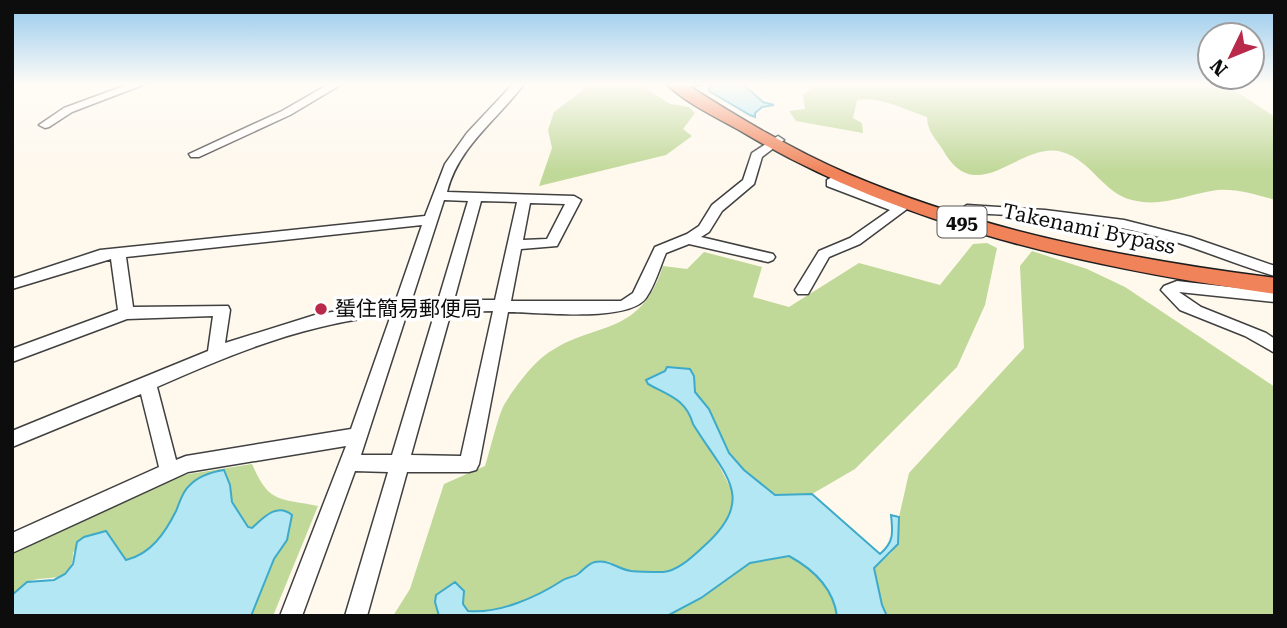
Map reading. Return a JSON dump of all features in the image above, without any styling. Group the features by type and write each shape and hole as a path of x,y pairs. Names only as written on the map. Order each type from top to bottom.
{"highway":[{"name":"Takenami Bypass","path":"731,113 839,177 931,212 999,233 1135,264 1275,286"},
{"name":"Takenami Bypass","path":"776,142 857,177 959,215 1137,258 1275,278"}],"street":[{"path":"45,125 63,113"},
{"path":"195,155 285,113"},
{"path":"291,616 349,463 439,196 441,183 459,151 493,113"},
{"path":"12,439 147,384 216,351 280,329 320,319 400,307 603,309 625,306 639,296 660,250 689,239 704,229 716,208 749,181 751,161 756,154 776,142"},
{"path":"803,290 824,254 855,241 900,209 832,183 839,177"},
{"path":"439,196 573,200 552,243 515,244"},
{"path":"356,616 474,198"},
{"path":"349,463 469,464 524,199"},
{"path":"959,215 967,209 1007,211 1139,229 1172,236 1275,271"},
{"path":"12,284 100,255 431,220"},
{"path":"689,239 768,257"},
{"path":"118,253 126,313"},
{"path":"1275,297 1177,286 1169,289 1174,298 1203,314 1252,332 1275,347"},
{"path":"12,356 126,313 222,310 216,351"},
{"path":"147,384 169,471"},
{"path":"12,542 186,464 356,436"}],"green space":[{"path":"554,113 695,113 683,129 692,136 666,155 539,186 552,148 548,130"},
{"path":"791,113 854,113 853,118 862,123 863,133 796,121"},
{"path":"917,113 1269,113 1275,117 1275,200 1246,192 1224,190 1164,201 1132,200 1113,191 1081,162 1062,152 1046,151 985,174 970,174 956,167 930,131 927,117"},
{"path":"987,243 997,248 985,305 957,367 855,469 812,494 775,495 744,470 729,453 709,409 695,392 690,369 670,367 646,380 672,394 681,403 707,444 734,496 727,523 706,546 680,566 665,572 635,571 608,561 512,605 468,611 463,604 435,602 439,616 393,616 410,589 444,484 485,466 502,410 519,382 537,362 556,348 625,319 640,308 652,291 663,266 687,269 704,252 762,267 753,297 789,307 859,263 940,285 973,244"},
{"path":"1032,251 1087,269 1125,287 1275,387 1275,616 887,616 874,568 892,552 899,537 899,517 909,473 1024,348 1020,266"},
{"path":"252,464 270,493 284,500 318,506 273,616 251,616 274,559 287,540 266,515 252,528 248,527 232,502 230,485 183,494 162,535 147,551 137,557 126,561 106,531 73,552 72,563 65,574 30,581 12,595 12,553 183,475"},
{"path":"789,556 821,580 832,596 837,616 667,616 701,598 750,563"}],"water":[{"path":"667,367 690,369 694,376 695,392 709,409 729,453 744,470 775,495 812,494 880,554 892,537 891,515 899,517 898,544 874,568 887,616 837,616 831,596 820,580 789,556 750,563 701,598 667,616 439,616 436,595 455,582 464,591 463,604 468,611 492,610 530,598 576,575 595,562 605,562 631,571 669,571 690,559 720,530 733,500 731,486 686,409 675,399 648,384 646,380 665,371"},
{"path":"224,470 230,485 232,502 248,527 252,528 276,511 286,511 292,515 287,540 274,559 251,616 12,616 12,595 27,582 54,580 65,574 73,564 77,542 84,537 106,531 126,560 135,557 150,548 162,535 185,491 196,480"}],"place":[{"name":"蜑住簡易郵便局","path":"321,309"}]}
